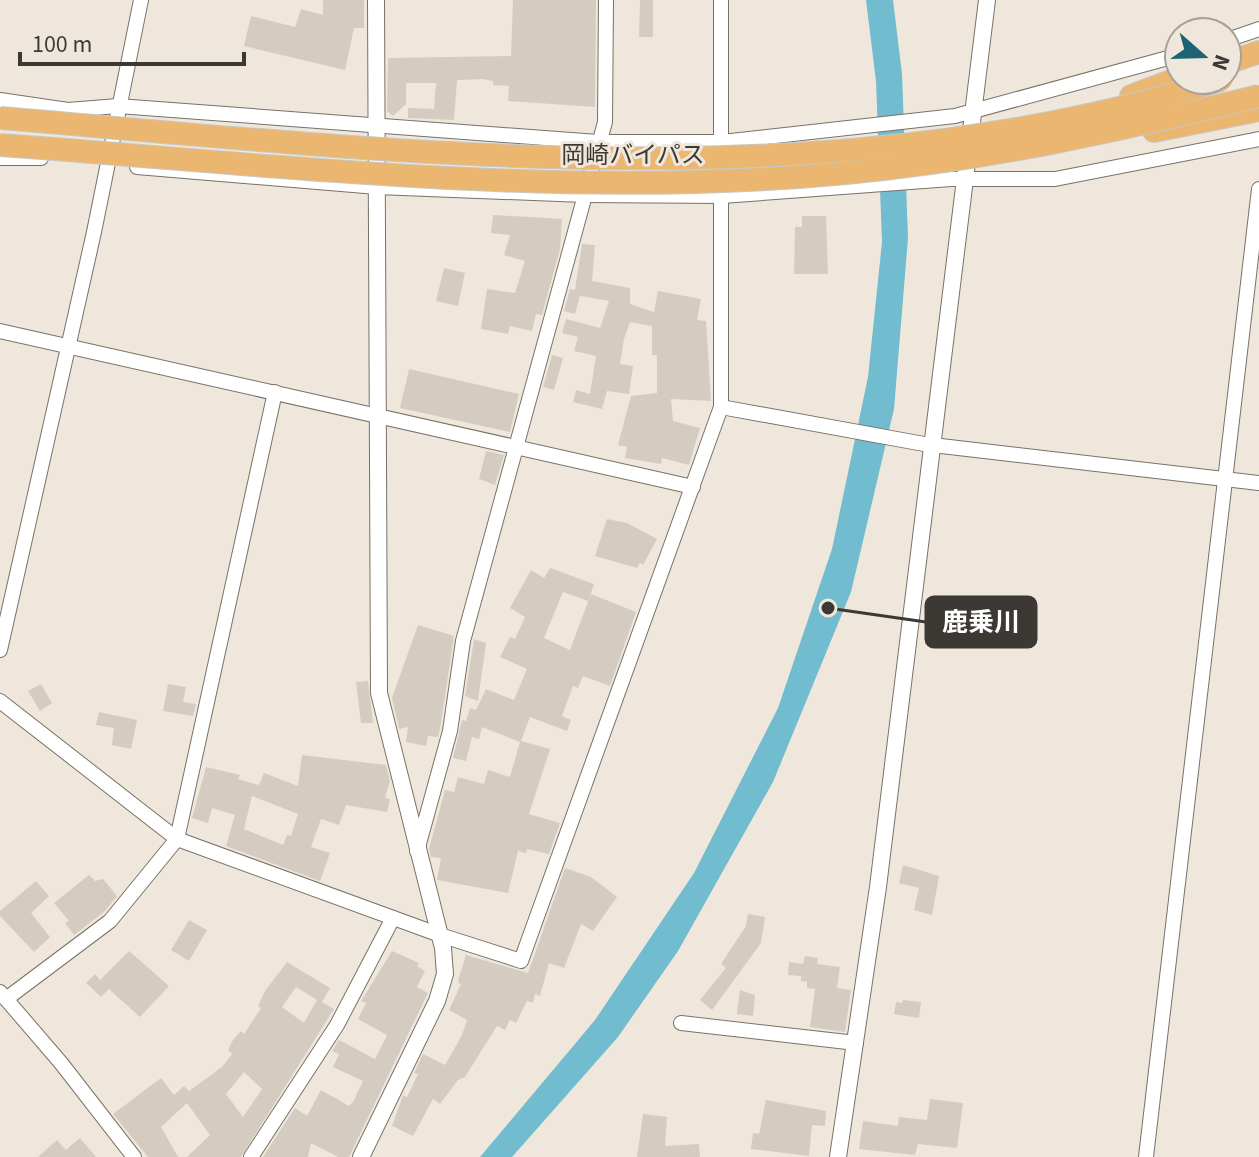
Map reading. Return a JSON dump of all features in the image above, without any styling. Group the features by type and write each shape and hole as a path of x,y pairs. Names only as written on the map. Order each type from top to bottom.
{"highway":[{"path":"1097,111 1163,84"},
{"name":"岡崎バイパス","path":"0,118 463,156 630,161 843,151 983,134 1163,94"},
{"name":"岡崎バイパス","path":"0,145 473,179 631,183 844,173 1075,140 1259,96"},
{"path":"1075,140 1171,128 1259,110"}],"street":[{"path":"0,650 141,0"},
{"path":"361,1157 443,987 445,961 379,693 376,0"},
{"path":"417,851 450,731 463,641 606,109 606,0"},
{"path":"0,701 177,839 440,935 521,961 721,407 721,0"},
{"path":"838,1157 856,1043 958,179 975,109 987,0"},
{"path":"0,100 68,110 118,106 598,142 722,142 846,131 943,117 1163,59"},
{"path":"0,158 377,187 584,195 722,196 958,179 1055,179 1259,139"},
{"path":"1146,1157 1259,189"},
{"path":"0,331 693,487"},
{"path":"134,1157 61,1063 3,996 110,921 177,839 275,392"},
{"path":"721,407 927,444 1259,483"},
{"path":"251,1157 337,1025 393,918"},
{"path":"681,1023 856,1043"}],"water":[{"path":"866,0 893,0 902,74 908,238 894,409 851,592 773,782 678,951 618,1037 512,1157 480,1157 595,1020 694,873 778,708 832,549 868,377 882,242 876,81"}],"building":[{"path":"323,0 364,0 364,28 354,28 345,70 244,46 251,16 295,27 301,9 323,15"},
{"path":"513,0 596,0 595,107 508,101 509,86 493,85 493,81 483,79 457,80 454,120 408,118 408,108 434,109 436,83 406,83 406,104 393,116 387,111 388,58 511,56"},
{"path":"640,0 653,0 653,37 639,37"},
{"path":"493,215 562,219 560,249 542,315 536,314 532,331 510,326 508,334 481,329 487,289 515,293 525,261 504,255 510,235 491,233"},
{"path":"802,216 826,216 828,274 794,274 795,227 802,227"},
{"path":"582,244 595,245 592,281 630,288 630,304 654,312 658,291 701,299 697,320 706,321 711,401 671,399 673,421 700,428 689,465 662,458 661,464 625,458 627,447 618,445 631,396 657,393 657,355 652,355 652,326 630,322 624,339 620,364 633,366 629,394 607,391 602,409 573,402 576,390 590,394 596,356 574,351 578,337 562,333 566,319 600,328 609,301 580,296 575,314 564,311 570,289 575,290"},
{"path":"444,268 465,273 458,306 436,301"},
{"path":"552,355 563,358 554,390 543,387"},
{"path":"409,369 519,394 510,432 400,408"},
{"path":"486,451 504,455 495,485 479,479"},
{"path":"607,519 627,523 657,539 643,565 640,563 637,568 595,556"},
{"path":"550,568 594,584 588,601 563,592 544,638 570,650 591,594 636,612 610,686 583,676 578,688 573,686 562,716 571,720 567,731 530,717 521,741 550,749 529,814 560,823 549,854 527,849 526,853 518,851 508,893 437,880 441,858 431,857 429,849 445,790 454,792 458,777 484,784 488,770 510,777 520,742 482,727 479,739 472,737 466,761 453,758 462,720 466,721 470,708 476,710 486,689 514,700 527,669 500,657 510,637 515,639 525,617 510,608 531,570 544,578"},
{"path":"418,625 454,636 438,737 428,736 426,746 406,742 408,727 399,729 392,698"},
{"path":"474,639 486,643 478,701 465,696"},
{"path":"368,681 373,723 361,723 356,682"},
{"path":"41,684 52,703 40,711 28,691"},
{"path":"168,684 186,687 183,702 196,704 193,716 163,711"},
{"path":"99,712 137,720 131,749 112,745 114,728 96,725"},
{"path":"302,755 386,765 390,780 385,798 390,799 387,812 346,805 339,825 321,819 311,847 330,853 320,881 226,846 235,815 212,808 208,823 192,818 206,767 240,775 238,779 259,785 264,773 298,786","holes":["252,796 298,814 291,836 287,835 283,845 244,829"]},
{"path":"903,865 939,876 932,915 914,910 919,888 899,883"},
{"path":"565,868 591,877 617,897 593,931 581,924 564,968 549,963 540,996 535,994 533,1003 527,1001 516,1023 510,1020 505,1030 497,1026 465,1077 458,1080 440,1104 433,1099 413,1136 392,1126 403,1095 407,1097 418,1074 414,1073 423,1054 445,1065 462,1035 467,1020 449,1010 461,984 458,983 459,977 466,955 528,973"},
{"path":"89,875 95,881 103,879 117,896 104,912 74,935 65,923 69,921 54,903"},
{"path":"36,881 49,896 31,913 50,937 34,952 0,916 0,911"},
{"path":"748,914 765,917 761,943 712,1010 700,1000 726,968 721,964 746,926"},
{"path":"189,920 207,930 189,961 171,950"},
{"path":"129,951 169,986 140,1017 109,989 101,997 86,983 95,974 100,980"},
{"path":"392,951 419,963 417,966 425,971 417,987 428,993 349,1157 338,1157 311,1143 308,1157 263,1157 295,1108 307,1116 321,1090 349,1106 353,1102 363,1081 333,1067 339,1054 332,1051 339,1040 375,1059 387,1035 358,1019 366,1003 361,1001"},
{"path":"805,956 818,958 817,964 840,967 837,988 851,990 845,1032 810,1027 815,989 807,988 807,982 801,981 801,976 788,975 789,962 803,964"},
{"path":"287,962 330,988 322,1002 334,1009 241,1157 187,1157 210,1135 187,1103 161,1127 178,1157 148,1157 113,1114 161,1078 174,1095 184,1086 189,1091 222,1067 232,1054 228,1050 233,1040 241,1031 244,1034 261,1008 258,1006 265,991","holes":["296,987 317,1000 304,1023 282,1007","244,1072 262,1089 243,1117 226,1094"]},
{"path":"740,990 755,995 753,1016 737,1014"},
{"path":"903,1000 921,1002 919,1018 894,1014 896,1002 902,1003"},
{"path":"930,1099 963,1103 957,1148 918,1144 915,1155 859,1149 863,1121 898,1126 899,1117 927,1120"},
{"path":"766,1100 826,1111 825,1126 812,1125 809,1156 751,1149 753,1133 759,1134"},
{"path":"643,1114 667,1117 665,1146 699,1144 700,1157 637,1157"},
{"path":"80,1138 96,1157 38,1157 57,1140 66,1150"}],"place":[{"name":"鹿乗川","path":"828,608"}]}
